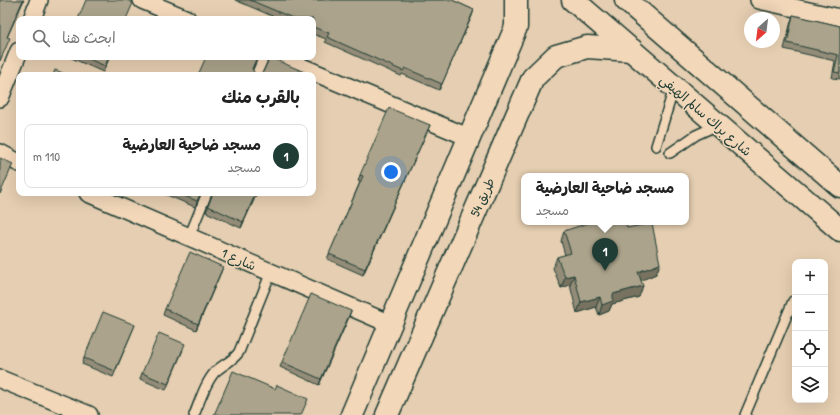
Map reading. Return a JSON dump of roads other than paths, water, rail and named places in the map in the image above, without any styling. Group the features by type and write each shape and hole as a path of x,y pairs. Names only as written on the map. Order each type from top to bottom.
{"street":[{"path":"33,16 40,0"},
{"path":"142,0 180,16"},
{"path":"352,415 468,137 516,27 516,0"},
{"name":"شارع براك سالم الهيفي","path":"573,0 840,230"},
{"path":"626,0 836,183 827,197 819,203 810,205"},
{"path":"759,0 840,18"},
{"name":"طريق 54","path":"387,415 534,78 556,56 587,47 632,50"},
{"path":"0,98 16,58"},
{"path":"285,60 314,72"},
{"path":"316,73 468,137"},
{"path":"0,153 16,161"},
{"name":"شارع 1","path":"95,196 390,324"},
{"path":"434,220 446,217 457,221 462,228 464,236"},
{"path":"0,379 89,415"}],"lane":[{"path":"257,72 263,60"},
{"path":"656,146 674,88"},
{"path":"670,153 696,135 718,125"},
{"path":"189,237 206,196"},
{"path":"194,415 215,372 230,362 239,352 271,272"},
{"path":"745,415 792,303"},
{"path":"390,415 396,394"}],"place":[{"name":"مسجد ضاحية العارضية","path":"605,271"}]}
